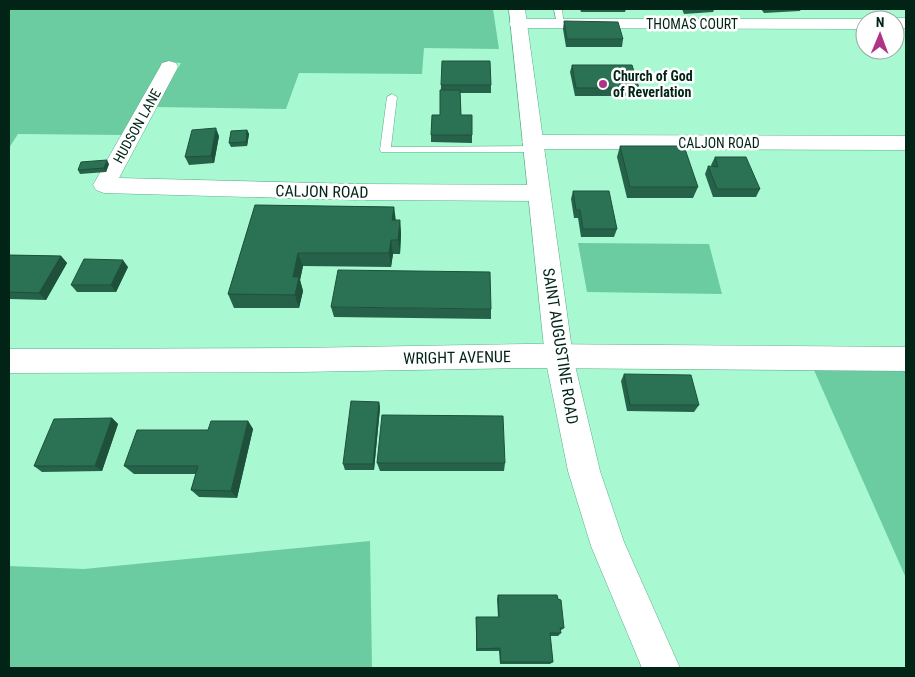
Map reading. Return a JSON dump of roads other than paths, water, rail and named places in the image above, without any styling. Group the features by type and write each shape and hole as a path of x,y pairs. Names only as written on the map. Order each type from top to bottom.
{"street":[{"name":"THOMAS COURT","path":"517,16 855,24"},
{"name":"SAINT AUGUSTINE ROAD","path":"517,16 559,356 584,471 608,546 661,668"},
{"name":"HUDSON LANE","path":"104,185 169,67"},
{"name":"CALJON ROAD","path":"533,146 906,143"},
{"name":"CALJON ROAD","path":"104,185 359,192 539,193"},
{"name":"WRIGHT AVENUE","path":"9,361 559,356 906,359"}],"lane":[{"path":"392,97 385,150 533,146"}],"place":[{"name":"Church of God of Reverlation","path":"603,84"}]}
